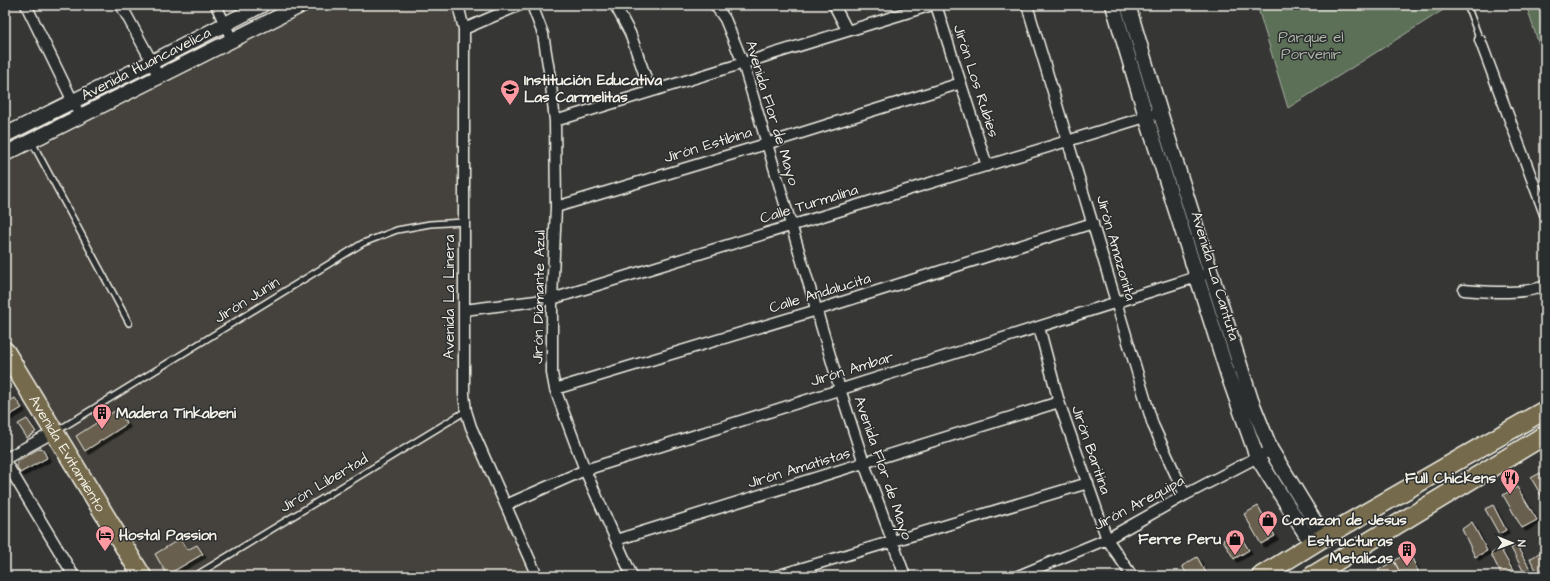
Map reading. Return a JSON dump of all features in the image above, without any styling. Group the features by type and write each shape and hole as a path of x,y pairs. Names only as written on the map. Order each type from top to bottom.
{"highway":[{"name":"Avenida Evitamiento","path":"5,351 142,576"},
{"path":"1261,576 1318,540 1545,410"},
{"path":"1312,576 1545,435"}],"main road":[{"name":"Avenida Huancavelica","path":"5,135 152,62 262,5"},
{"name":"Avenida Huancavelica","path":"5,154 302,5"},
{"name":"Avenida La Cantuta","path":"1113,5 1153,114 1204,275 1251,400 1271,450 1318,540"},
{"name":"Avenida La Cantuta","path":"1128,5 1153,114"},
{"name":"Avenida La Cantuta","path":"1204,275 1228,375 1257,456 1318,540"}],"street":[{"path":"26,5 80,116"},
{"path":"121,5 152,62 158,77"},
{"path":"216,5 232,40"},
{"name":"Avenida La Linera","path":"458,5 464,29 464,394 466,410 471,427 537,576"},
{"path":"464,29 520,5"},
{"name":"Jirón Diamante Azul","path":"532,5 543,34 550,77 554,120 556,207 552,299 552,373 554,389 585,470 632,576"},
{"path":"615,5 630,33 650,90"},
{"name":"Avenida Flor de Mayo","path":"715,5 725,19 743,63 840,388 864,464 905,576"},
{"path":"834,5 847,30"},
{"path":"554,120 932,5"},
{"name":"Jirón Los Rubíes","path":"936,5 987,166"},
{"name":"Jirón Amazonita","path":"1027,5 1153,426 1185,495"},
{"path":"1480,40 1545,214"},
{"name":"Jirón Estibina","path":"556,207 766,144 961,83"},
{"name":"Calle Turmalina","path":"464,310 552,299 1153,114"},
{"name":"Calle Andalucita","path":"554,389 817,310 1093,223"},
{"name":"Jirón Ambar","path":"506,505 585,470 840,388 1204,275"},
{"path":"1464,290 1503,292 1545,286"},
{"name":"Jirón Baritina","path":"1039,326 1059,402 1107,538 1132,576"},
{"name":"Jirón Amatistas","path":"616,540 1059,402"},
{"path":"54,432 5,460 74,576"},
{"name":"Jirón Arequipa","path":"1018,576 1107,538 1257,456 1271,450"},
{"path":"776,576 1088,483"}],"lane":[{"path":"1467,5 1480,40"},
{"path":"32,140 129,323"},
{"name":"Jirón Junín","path":"54,432 363,243 397,230 430,224 464,222"},
{"name":"Jirón Libertad","path":"195,576 466,410"}],"shaded area":[{"path":"310,5 450,5 460,33 460,396 532,576 148,576 5,341 5,156"}],"green space":[{"name":"Parque el Porvenir","path":"1257,5 1451,5 1288,108"},
{"path":"1526,5 1545,5 1545,63"}],"building":[{"path":"15,398 22,408 7,417 5,414 5,404"},
{"name":"Madera Tinkabeni","path":"118,409 127,424 85,451 76,436"},
{"path":"27,419 36,432 27,438 18,424"},
{"path":"40,448 43,449 47,458 20,473 17,467 17,461"},
{"path":"1540,473 1545,482 1545,502 1531,478"},
{"path":"1517,487 1537,520 1522,528 1503,495"},
{"path":"1493,505 1506,530 1499,534 1485,509"},
{"path":"1258,506 1275,536 1261,544 1244,514"},
{"path":"1472,522 1487,551 1475,557 1462,529"},
{"path":"1237,531 1249,550 1234,559 1223,540"},
{"path":"180,539 187,550 197,545 203,554 167,575 155,554"},
{"path":"1516,545 1532,572 1526,576 1511,548"},
{"path":"1500,548 1516,576 1502,576 1491,554"},
{"path":"1542,551 1545,556 1545,571 1539,575 1530,559"},
{"name":"Estructuras Metalicas","path":"1409,552 1419,573 1413,576 1402,576 1394,561"},
{"path":"1197,557 1208,576 1188,576 1182,566"},
{"path":"1394,561 1402,576 1382,576 1378,570"}],"place":[{"name":"Institución Educativa Las Carmelitas","path":"510,106"},
{"name":"Madera Tinkabeni","path":"102,430"},
{"name":"Full Chickens","path":"1510,495"},
{"name":"Corazon de Jesus","path":"1268,537"},
{"name":"Hostal Passion","path":"105,552"},
{"name":"Ferre Peru","path":"1235,556"},
{"name":"Estructuras Metalicas","path":"1407,567"}]}
